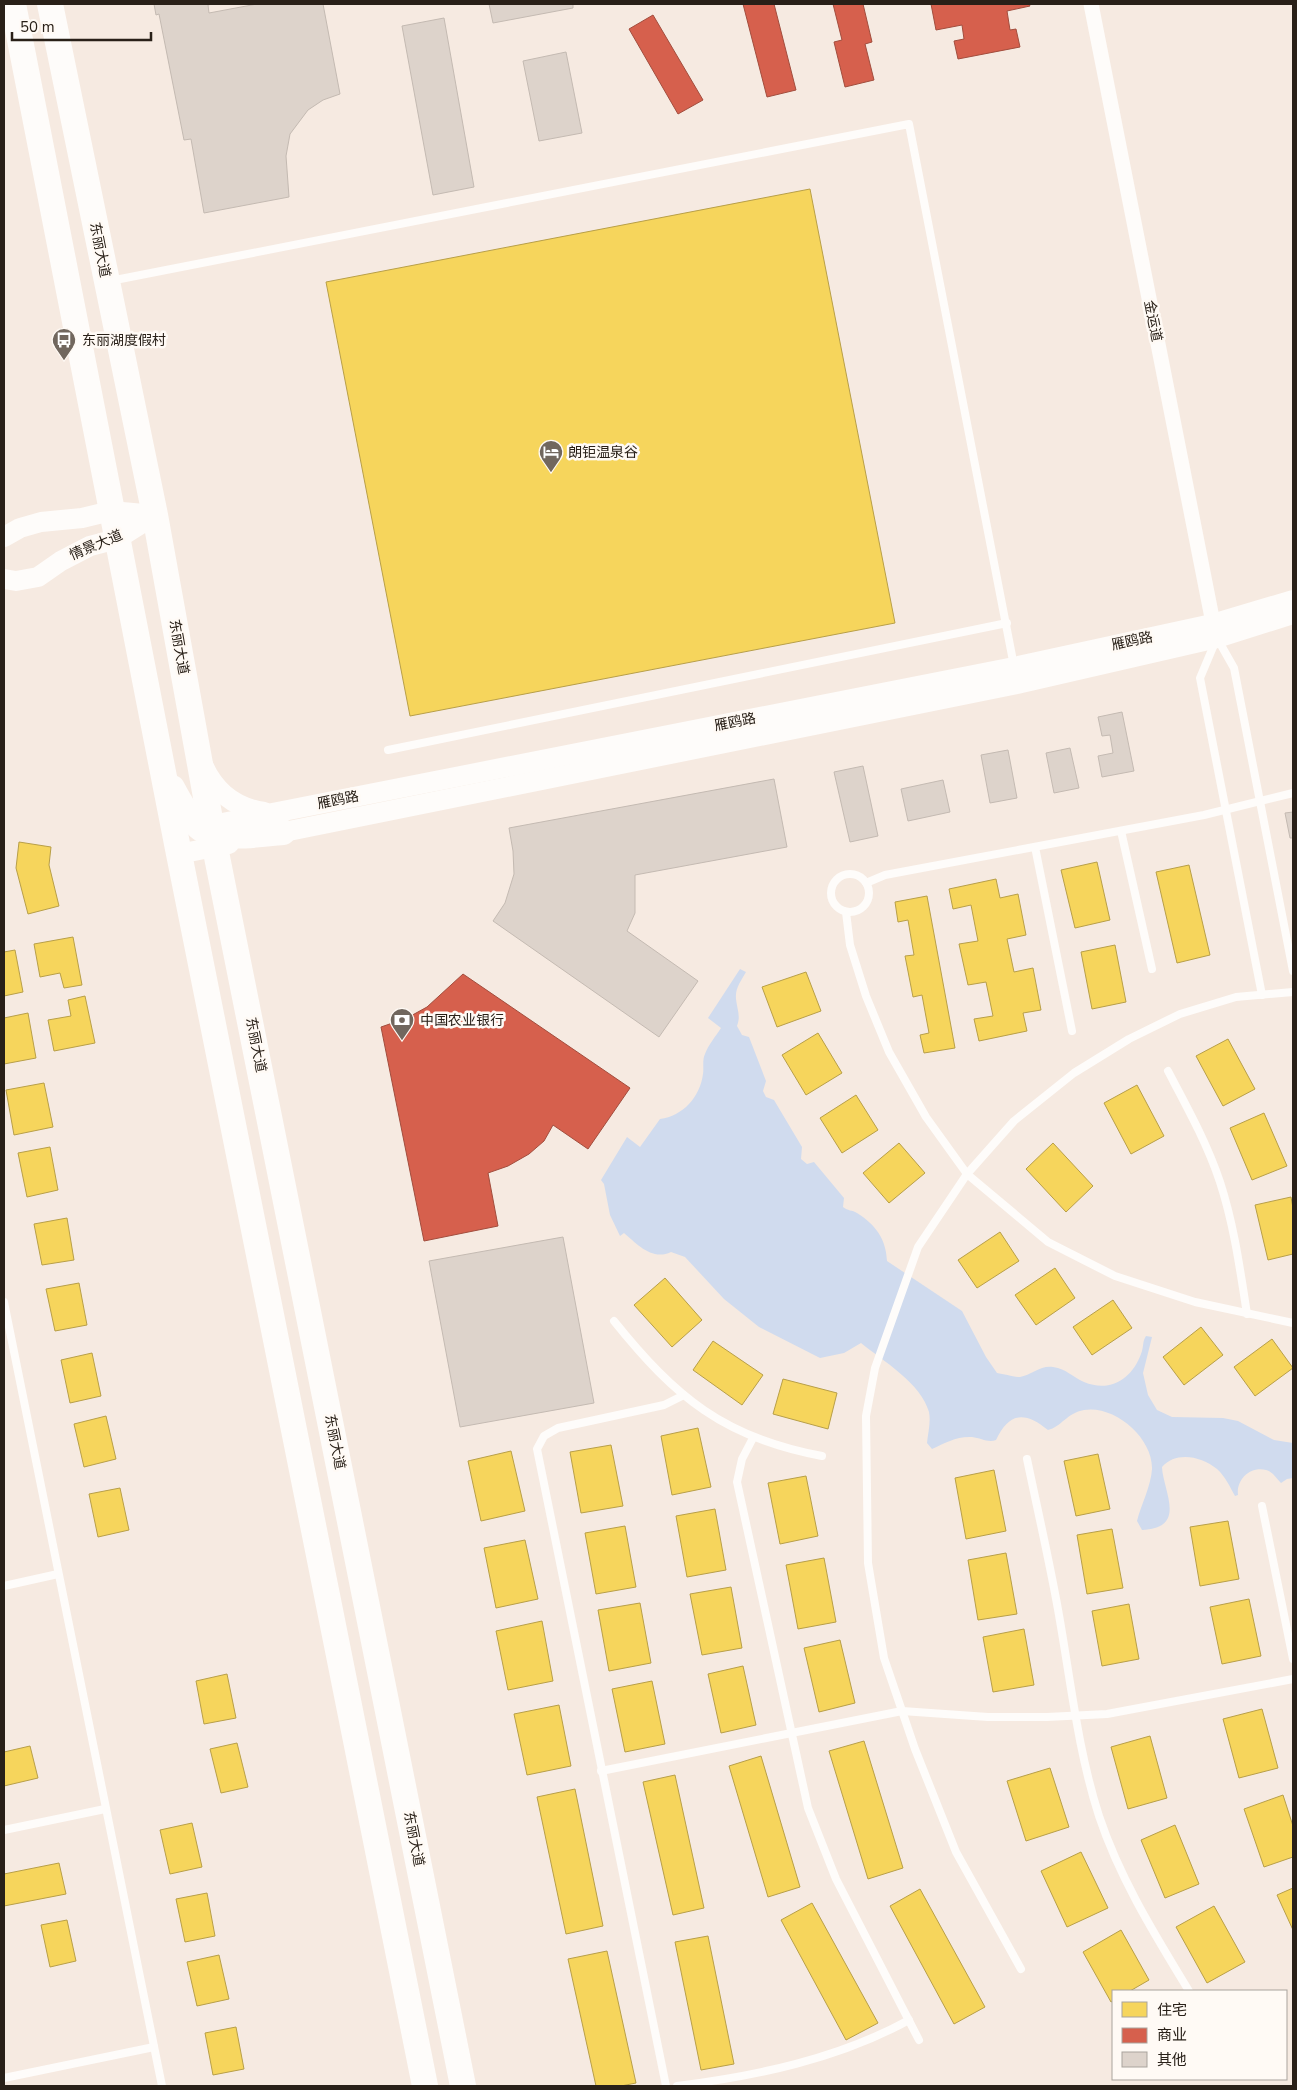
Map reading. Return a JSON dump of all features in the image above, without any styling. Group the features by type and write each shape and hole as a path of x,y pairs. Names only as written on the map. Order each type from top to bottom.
{"highway":[{"path":"13,4 162,764 199,837 281,822"},
{"name":"东丽大道","path":"50,4 155,515 199,756 199,837 425,2086"},
{"name":"东丽大道","path":"199,837 463,2086"}],"street":[{"name":"金运道","path":"1091,4 1215,631"},
{"name":"情景大道","path":"4,537 20,528 42,522 82,518 112,511 155,515"},
{"name":"情景大道","path":"4,579 16,581 38,578 61,561 90,546 117,539 155,515"},
{"name":"雁鸥路","path":"1215,631 1293,600"},
{"name":"雁鸥路","path":"199,756 212,782 230,800 240,807 281,822 1016,676 1293,614"}],"lane":[{"path":"106,282 909,124 1016,676"},
{"path":"388,750 1007,622"},
{"path":"1215,631 1234,668 1293,970"},
{"path":"1215,631 1200,678 1262,995"},
{"path":"866,883 885,875 1226,810 1293,793"},
{"path":"1121,831 1152,969"},
{"path":"1035,847 1072,1031"},
{"path":"855,874 866,883 869,898 860,910 846,912 838,909 832,903 830,895 836,879 841,875 855,874"},
{"path":"846,912 850,944 855,962 866,996 889,1052 926,1117 967,1174 1048,1242 1107,1272 1196,1302 1293,1323"},
{"path":"1021,1969 956,1852 902,1711 884,1658 868,1563 866,1416 875,1368 918,1247 967,1174 1014,1121 1074,1073 1129,1039 1180,1014 1236,997 1293,992"},
{"path":"1168,1071 1201,1135 1220,1181 1236,1240 1247,1314"},
{"path":"4,1302 162,2086"},
{"path":"614,1321 646,1360 682,1396 707,1414 753,1438 789,1450 822,1456"},
{"path":"666,2086 537,1449 544,1436 558,1428 664,1406 682,1396"},
{"path":"753,1438 742,1459 737,1482 808,1808 836,1878 919,2040"},
{"path":"1027,1459 1057,1603 1075,1716 1099,1815 1118,1863 1147,1921 1188,1990"},
{"path":"1262,1506 1293,1659"},
{"path":"4,1586 58,1574"},
{"path":"601,1771 791,1735 902,1711 988,1716 1107,1714 1293,1679"},
{"path":"4,1830 105,1809"},
{"path":"677,2086 715,2081 803,2062 876,2038 909,2020"},
{"path":"4,2078 154,2048"}],"water":[{"path":"740,969 746,972 736,991 739,1016 737,1026 742,1035 749,1037 766,1081 763,1091 766,1097 774,1100 802,1147 801,1159 807,1164 814,1162 844,1198 843,1207 857,1213 870,1222 882,1239 887,1261 962,1311 986,1357 997,1373 1020,1377 1044,1367 1053,1367 1062,1369 1084,1382 1103,1386 1111,1385 1126,1377 1132,1370 1141,1354 1146,1336 1152,1337 1143,1373 1148,1395 1157,1410 1172,1417 1223,1418 1238,1421 1274,1440 1293,1443 1293,1478 1281,1483 1273,1474 1266,1470 1255,1470 1245,1475 1239,1484 1238,1495 1235,1496 1222,1475 1211,1465 1196,1458 1181,1457 1174,1459 1162,1467 1170,1507 1169,1516 1165,1523 1156,1528 1142,1530 1137,1521 1148,1489 1152,1469 1151,1457 1139,1435 1119,1418 1096,1410 1084,1410 1073,1414 1048,1430 1032,1420 1018,1417 1006,1424 996,1440 987,1441 972,1437 961,1438 951,1440 932,1449 927,1443 930,1424 929,1412 925,1401 910,1382 861,1343 844,1353 820,1358 759,1327 724,1299 685,1257 671,1252 664,1254 651,1253 624,1233 620,1236 610,1215 604,1184 601,1180 627,1137 640,1147 660,1119 683,1110 694,1098 703,1074 704,1056 721,1028 708,1018"}],"building: 住宅":[{"path":"810,189 895,623 410,716 326,282"},
{"path":"19,842 51,847 49,865 59,906 28,914 16,868"},
{"path":"1097,862 1110,920 1075,928 1061,870"},
{"path":"1189,865 1210,955 1177,963 1156,872"},
{"path":"996,879 1000,898 1018,894 1026,935 1007,939 1014,972 1033,968 1041,1010 1023,1013 1027,1031 979,1041 974,1019 993,1016 986,982 968,985 959,944 978,941 971,905 953,909 949,889"},
{"path":"927,896 955,1048 924,1053 920,1035 929,1033 922,995 913,997 905,956 914,955 908,920 898,922 895,902"},
{"path":"73,937 82,985 64,988 60,973 40,977 34,944"},
{"path":"1115,945 1126,1002 1092,1009 1081,952"},
{"path":"15,950 23,992 4,996 4,952"},
{"path":"806,972 821,1011 777,1027 762,987"},
{"path":"85,996 95,1043 54,1051 48,1020 71,1016 68,1000"},
{"path":"28,1013 36,1058 4,1064 4,1018"},
{"path":"818,1033 842,1073 806,1095 782,1055"},
{"path":"1228,1039 1255,1089 1223,1106 1196,1056"},
{"path":"44,1083 53,1127 14,1135 6,1090"},
{"path":"1137,1085 1164,1136 1131,1154 1104,1103"},
{"path":"856,1095 878,1130 842,1153 820,1118"},
{"path":"1264,1113 1287,1166 1252,1180 1230,1128"},
{"path":"899,1143 925,1173 889,1203 863,1173"},
{"path":"1053,1143 1093,1186 1066,1212 1026,1169"},
{"path":"50,1147 58,1190 27,1197 18,1153"},
{"path":"1291,1197 1293,1208 1293,1254 1268,1260 1255,1205"},
{"path":"67,1218 74,1260 42,1265 34,1224"},
{"path":"1000,1232 1019,1261 977,1288 958,1260"},
{"path":"1055,1268 1075,1298 1036,1325 1015,1295"},
{"path":"665,1278 702,1320 672,1347 634,1305"},
{"path":"79,1283 87,1325 55,1331 46,1289"},
{"path":"1113,1300 1132,1328 1092,1355 1073,1327"},
{"path":"1201,1327 1223,1355 1184,1385 1163,1357"},
{"path":"1272,1339 1293,1368 1255,1396 1234,1367"},
{"path":"713,1341 763,1375 742,1405 693,1370"},
{"path":"92,1353 101,1396 70,1403 61,1360"},
{"path":"783,1379 837,1393 828,1429 773,1414"},
{"path":"106,1416 116,1459 84,1467 74,1424"},
{"path":"698,1428 711,1487 672,1495 661,1436"},
{"path":"611,1445 623,1506 581,1513 570,1452"},
{"path":"511,1451 525,1511 481,1521 468,1461"},
{"path":"1098,1454 1110,1509 1076,1516 1064,1461"},
{"path":"994,1470 1006,1531 966,1539 955,1478"},
{"path":"806,1476 818,1536 780,1544 768,1483"},
{"path":"120,1488 129,1530 98,1537 89,1494"},
{"path":"715,1509 726,1570 687,1577 676,1516"},
{"path":"1228,1521 1239,1579 1200,1586 1190,1527"},
{"path":"625,1526 636,1587 596,1594 585,1533"},
{"path":"1112,1529 1123,1588 1087,1594 1077,1535"},
{"path":"525,1540 538,1599 496,1608 484,1548"},
{"path":"1006,1553 1017,1614 978,1620 968,1560"},
{"path":"824,1558 836,1622 798,1629 786,1565"},
{"path":"731,1587 742,1648 702,1655 690,1594"},
{"path":"1249,1599 1261,1656 1222,1664 1210,1607"},
{"path":"640,1603 651,1663 609,1671 598,1610"},
{"path":"1129,1604 1139,1659 1102,1666 1092,1611"},
{"path":"542,1621 553,1681 508,1690 496,1631"},
{"path":"1024,1629 1034,1685 993,1692 983,1637"},
{"path":"840,1640 855,1703 819,1712 804,1648"},
{"path":"743,1666 756,1725 721,1733 708,1674"},
{"path":"227,1674 236,1718 204,1724 196,1681"},
{"path":"652,1681 665,1744 625,1752 612,1689"},
{"path":"559,1705 571,1766 527,1775 514,1714"},
{"path":"1262,1709 1278,1768 1239,1778 1223,1719"},
{"path":"1150,1736 1167,1798 1128,1809 1111,1747"},
{"path":"864,1741 903,1868 868,1879 829,1751"},
{"path":"237,1743 248,1787 221,1793 210,1749"},
{"path":"30,1746 38,1778 4,1786 4,1752"},
{"path":"761,1756 800,1887 768,1897 729,1766"},
{"path":"1050,1768 1069,1827 1026,1841 1007,1781"},
{"path":"675,1775 704,1908 673,1915 643,1782"},
{"path":"575,1789 603,1926 566,1934 537,1797"},
{"path":"1283,1795 1293,1826 1293,1857 1264,1867 1244,1809"},
{"path":"192,1823 202,1867 170,1874 160,1830"},
{"path":"1175,1825 1199,1884 1165,1898 1141,1840"},
{"path":"1081,1852 1108,1908 1067,1927 1041,1871"},
{"path":"59,1863 66,1894 4,1906 4,1874"},
{"path":"1293,1888 1293,1930 1277,1895"},
{"path":"920,1889 985,2007 954,2024 890,1906"},
{"path":"207,1893 215,1936 185,1942 176,1899"},
{"path":"812,1903 878,2023 846,2040 781,1920"},
{"path":"1214,1906 1245,1962 1207,1983 1176,1927"},
{"path":"67,1920 76,1961 50,1967 41,1925"},
{"path":"1121,1930 1149,1980 1132,1990 1112,1990 1111,2002 1083,1952"},
{"path":"708,1936 734,2064 701,2070 675,1942"},
{"path":"607,1951 636,2083 621,2086 596,2086 568,1959"},
{"path":"219,1955 229,1999 197,2006 187,1962"},
{"path":"236,2027 244,2069 213,2075 205,2033"}],"building: 商业":[{"path":"743,4 774,4 796,90 767,97"},
{"path":"833,4 863,4 872,42 865,44 874,80 845,87 834,42 842,40"},
{"path":"931,4 1029,4 1030,6 1007,11 1010,30 1016,29 1020,47 958,59 954,41 964,39 962,25 936,30"},
{"path":"653,15 703,100 678,114 629,29"},
{"path":"463,974 630,1088 588,1149 553,1125 544,1141 529,1154 508,1166 488,1173 498,1226 424,1241 381,1027 407,1018 427,1007"}],"building: 其他":[{"path":"154,4 212,4 208,5 209,13 257,4 323,4 340,94 323,100 308,110 290,134 286,156 289,197 204,213 191,139 184,140 159,14 156,15"},
{"path":"489,4 573,4 573,8 493,23"},
{"path":"444,18 474,187 433,195 402,26"},
{"path":"566,52 582,133 539,141 523,61"},
{"path":"1122,712 1134,771 1102,777 1098,756 1113,753 1110,735 1102,736 1098,717"},
{"path":"1070,748 1079,788 1054,793 1046,753"},
{"path":"1008,750 1017,798 990,803 981,755"},
{"path":"863,766 878,836 850,842 834,772"},
{"path":"774,779 787,847 635,875 635,913 627,931 698,981 659,1037 493,921 505,903 514,874 509,828"},
{"path":"943,780 950,812 908,821 901,789"},
{"path":"1293,812 1293,838 1290,838 1285,813"},
{"path":"563,1237 594,1403 460,1427 429,1261"}],"place":[{"name":"东丽湖度假村","path":"64,361"},
{"name":"朗钜温泉谷","path":"551,473"},
{"name":"中国农业银行","path":"402,1041"}]}
